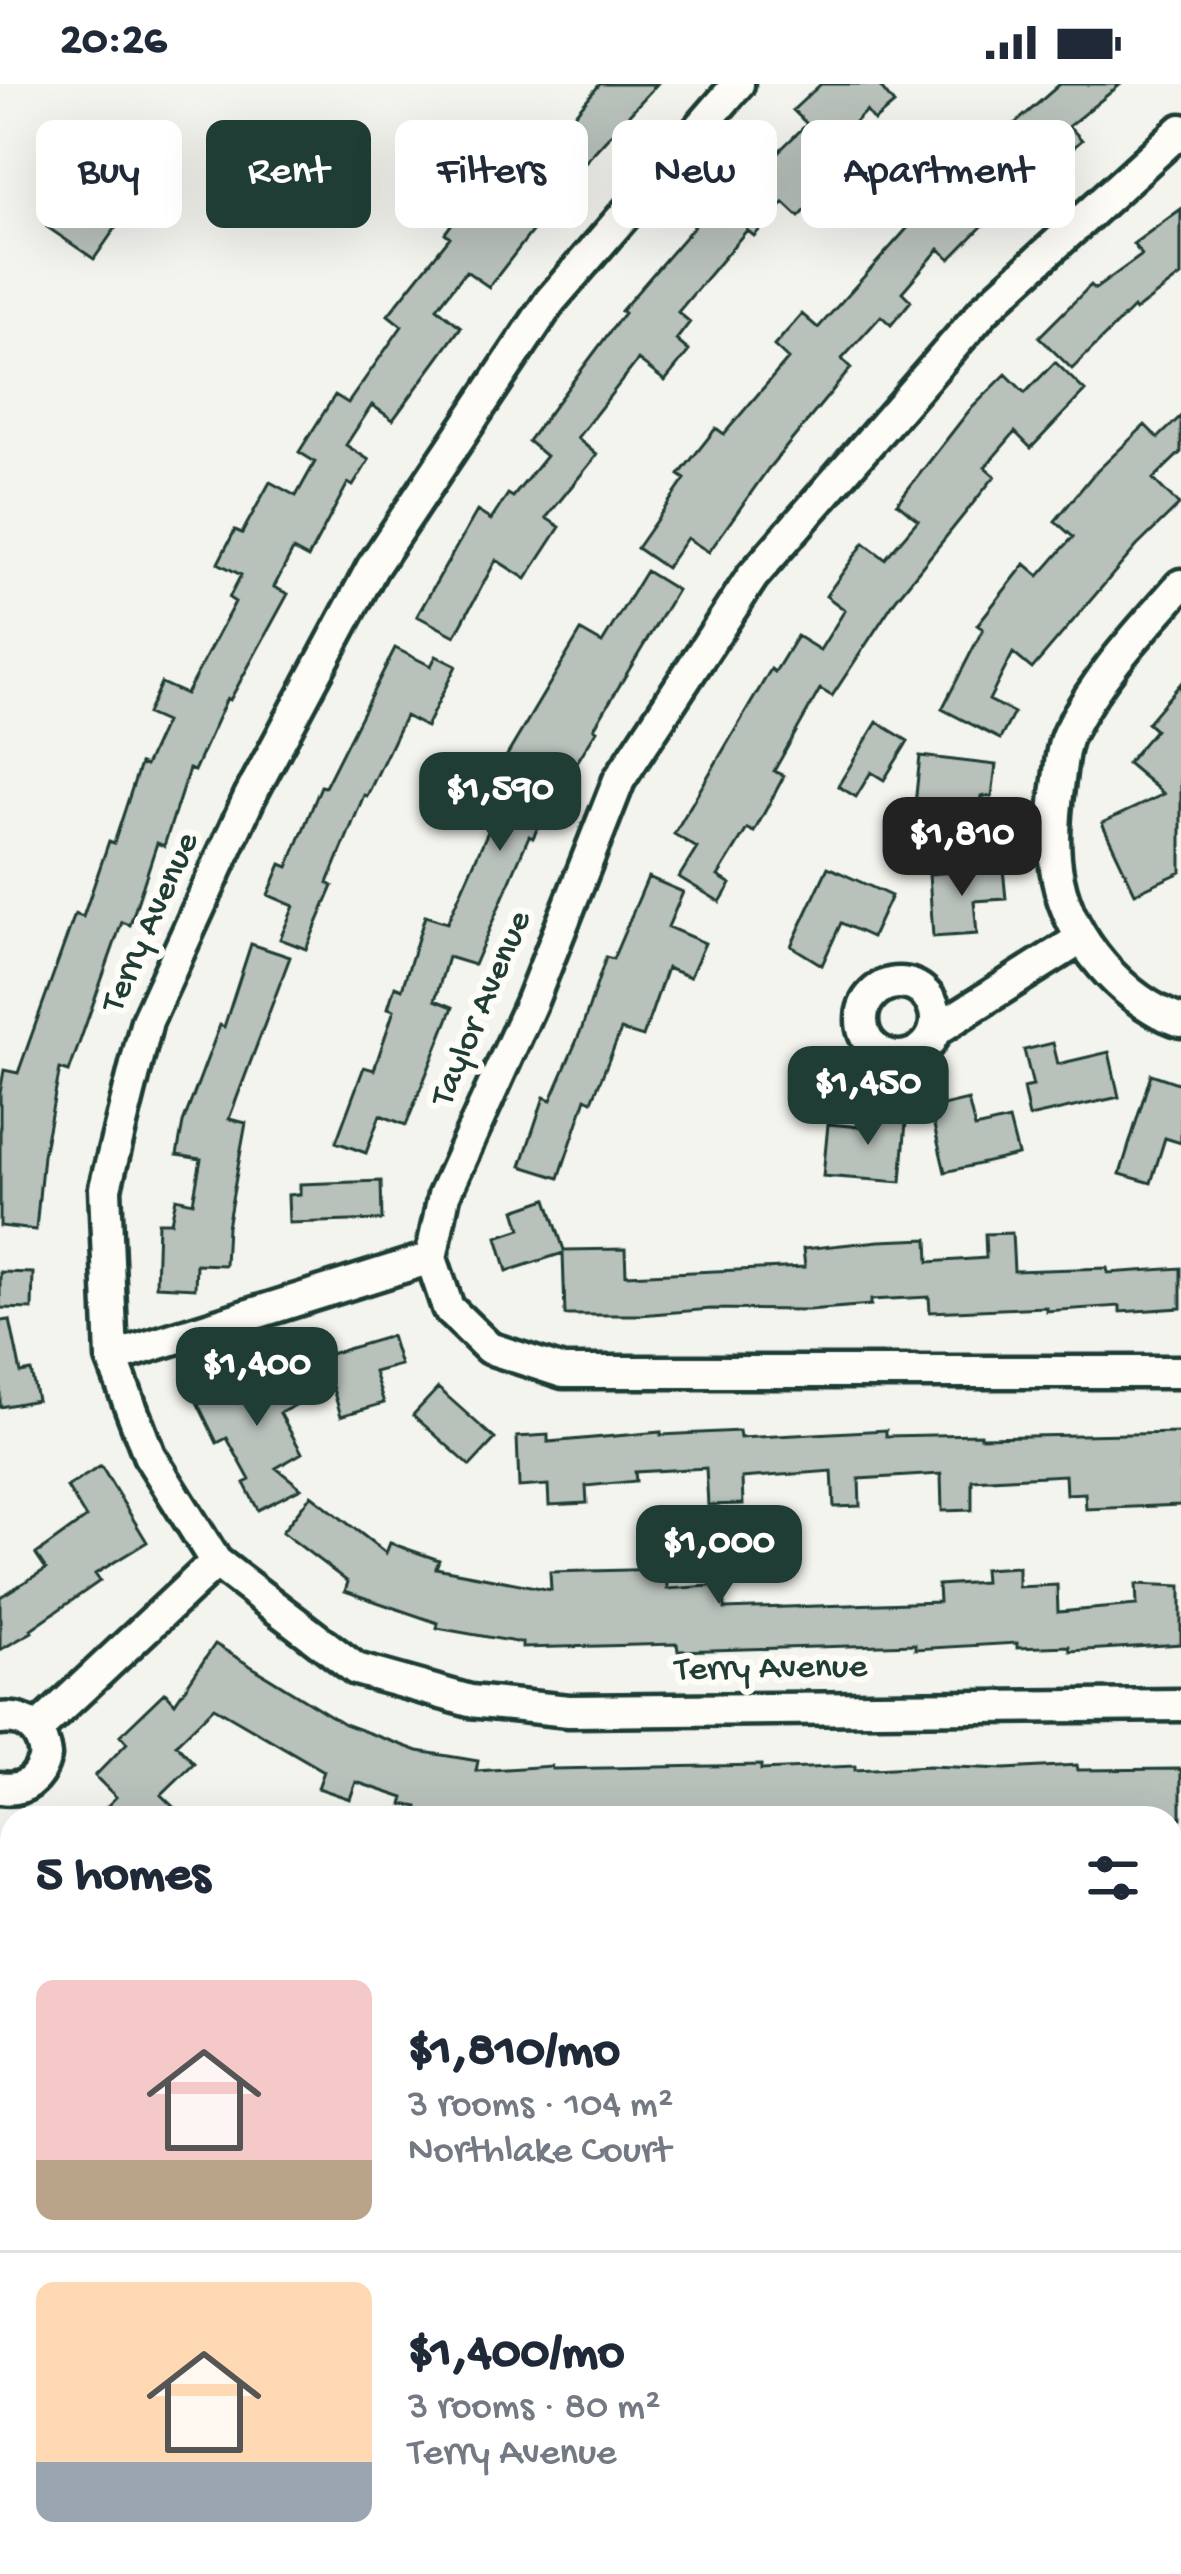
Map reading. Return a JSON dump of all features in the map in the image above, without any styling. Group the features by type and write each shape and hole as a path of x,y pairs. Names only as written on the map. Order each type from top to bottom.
{"street":[{"name":"Terry Avenue","path":"738,84 550,301 372,568 250,796 147,1021 105,1188 112,1358 148,1455 217,1562 356,1669 470,1701 569,1711 1181,1705"},
{"name":"Taylor Avenue","path":"431,1258 444,1196 531,1003 619,780 752,577 986,308 1181,130"},
{"path":"1181,585 1112,662 1066,737 1054,811 1058,881 1082,938 1111,975 1161,1014 1181,1021"},
{"path":"936,1030 1082,938"},
{"path":"112,1358 431,1258 448,1308 489,1348 563,1372 1181,1372"},
{"path":"37,1730 217,1562"},
{"path":"0,1719 25,1721 37,1730 45,1756 41,1770 20,1788 0,1788"}],"building":[{"path":"600,84 657,84 624,120 612,120 612,133 588,159 588,120 570,120"},
{"path":"821,84 878,84 894,104 875,120 866,111 857,120 803,120 793,110"},
{"path":"1060,84 1121,84 1075,121 1019,120"},
{"path":"801,130 799,217 784,203 777,211 777,153"},
{"path":"1181,209 1181,276 1135,311 1133,308 1072,369 1039,337 1091,285 1095,289 1142,255 1133,244"},
{"path":"48,228 115,228 94,259"},
{"path":"449,228 535,228 489,287 466,271 437,308 461,327 393,420 372,405 346,445 369,460 353,486 348,483 308,558 293,550 274,587 288,594 230,700 227,698 194,771 189,769 164,846 157,843 130,925 122,922 69,1072 60,1069 43,1155 36,1230 0,1226 4,1070 18,1073 75,914 83,917 140,764 145,766 165,722 147,714 161,683 186,694 235,602 229,598 241,575 218,563 235,530 242,533 270,482 296,496 315,462 299,452 335,395 348,403 402,326 388,315 450,237 445,233"},
{"path":"693,228 761,228 754,236 747,230 678,312 690,322 676,340 689,351 665,381 638,360 577,438 597,455 546,518 560,527 526,579 496,560 455,636 417,616 477,511 491,520 508,494 513,497 546,456 528,441 624,313 621,311"},
{"path":"908,228 981,228 950,259 939,249 902,292 911,301 891,325 881,316 842,359 851,368 768,469 709,552 687,538 666,568 637,548 685,479 679,475 716,428 724,434 788,359 774,346 802,314 818,328"},
{"path":"1055,362 1085,391 1031,448 1015,432 985,467 995,476 896,599 832,696 820,689 774,771 784,776 754,832 747,829 718,876 731,884 720,902 679,877 697,848 674,834 771,669 775,672 797,636 820,650 845,610 826,596 864,543 885,559 918,520 897,503 968,412 1006,374 1025,393"},
{"path":"1181,416 1181,452 1153,479 1179,505 1137,546 1032,669 1013,653 989,700 1014,713 1000,739 942,709 983,629 977,625 1025,564 1039,576 1073,537 1055,521 1093,475 1145,425 1158,438"},
{"path":"646,571 677,590 597,730 561,788 557,786 533,838 529,836 474,965 448,957 435,1000 453,1007 406,1125 380,1115 366,1153 336,1142 364,1067 374,1070 394,1010 388,1008 395,986 402,989 425,916 447,923 497,811 472,800 489,762 500,767 581,631 602,643"},
{"path":"395,648 431,666 436,656 456,666 426,727 405,716 364,795 306,949 280,939 294,906 268,895 281,864 288,867 321,786 325,787"},
{"path":"1181,683 1181,872 1135,893 1102,823 1164,794 1127,763 1155,730 1147,723"},
{"path":"877,722 908,741 884,780 871,772 856,797 838,786"},
{"path":"920,756 996,765 992,797 982,796 979,825 926,820 911,844"},
{"path":"828,867 891,896 872,937 841,923 822,965 791,946"},
{"path":"1003,868 1006,899 974,901 977,934 933,937 929,874"},
{"path":"648,877 683,892 668,927 705,943 690,977 667,968 643,1037 621,1030 592,1101 586,1098 559,1178 521,1166 544,1097 551,1100 606,957 613,959"},
{"path":"251,944 290,957 229,1119 246,1123 225,1265 196,1264 195,1288 156,1286 158,1222 171,1222 176,1198 193,1202 201,1159 177,1155 183,1123 220,1025 224,1027"},
{"path":"1053,1043 1058,1064 1109,1052 1119,1097 1029,1117 1023,1088 1033,1086 1024,1050"},
{"path":"1151,1074 1181,1084 1181,1143 1165,1138 1151,1183 1120,1174"},
{"path":"968,1100 975,1128 1009,1120 1018,1155 945,1172 930,1109"},
{"path":"875,1108 907,1110 901,1182 823,1176 828,1124 873,1128"},
{"path":"381,1181 382,1220 289,1223 288,1195 300,1194 300,1184"},
{"path":"547,1199 564,1250 625,1249 626,1275 805,1267 803,1249 879,1241 928,1239 929,1262 986,1258 985,1234 1012,1233 1014,1271 1107,1268 1108,1273 1181,1268 1181,1308 930,1312 929,1297 808,1310 565,1315 563,1253 507,1271 497,1237 521,1229 515,1210"},
{"path":"0,1272 33,1273 32,1309 0,1308"},
{"path":"10,1320 21,1373 31,1371 37,1400 0,1407 0,1321"},
{"path":"391,1336 400,1365 374,1372 384,1403 341,1416 323,1356"},
{"path":"280,1359 301,1402 280,1413 302,1453 276,1468 301,1488 258,1510 244,1483 250,1480 227,1438 217,1443 196,1400"},
{"path":"438,1388 495,1439 470,1466 413,1415"},
{"path":"886,1430 886,1436 980,1437 1181,1433 1181,1505 1086,1509 1085,1493 1066,1494 1065,1475 972,1480 972,1510 942,1511 941,1474 859,1479 860,1506 834,1507 832,1471 742,1478 743,1504 708,1505 706,1468 635,1472 636,1481 586,1486 587,1503 549,1505 548,1485 519,1487 517,1437 548,1435 548,1442 661,1432 739,1431 740,1438"},
{"path":"101,1466 147,1542 95,1574 100,1581 0,1650 0,1597 46,1569 36,1554 86,1518 67,1487"},
{"path":"311,1495 386,1553 390,1543 439,1560 436,1568 551,1590 550,1572 667,1569 667,1589 724,1585 725,1609 939,1602 938,1585 984,1582 983,1569 1018,1567 1018,1587 1057,1585 1058,1612 1137,1605 1136,1584 1181,1586 1181,1644 1070,1651 1069,1646 1017,1648 1017,1643 915,1649 915,1644 678,1651 677,1644 522,1648 522,1643 437,1628 438,1623 345,1591 348,1582 282,1532"},
{"path":"215,1644 344,1724 418,1751 478,1761 476,1771 761,1765 761,1770 1077,1765 1078,1770 1181,1769 1181,1806 413,1806 402,1804 404,1798 356,1782 350,1799 318,1788 324,1771 214,1707 176,1744 194,1763 161,1795 172,1806 107,1806 116,1797 95,1776 127,1743 120,1735 165,1692 175,1703"}]}
